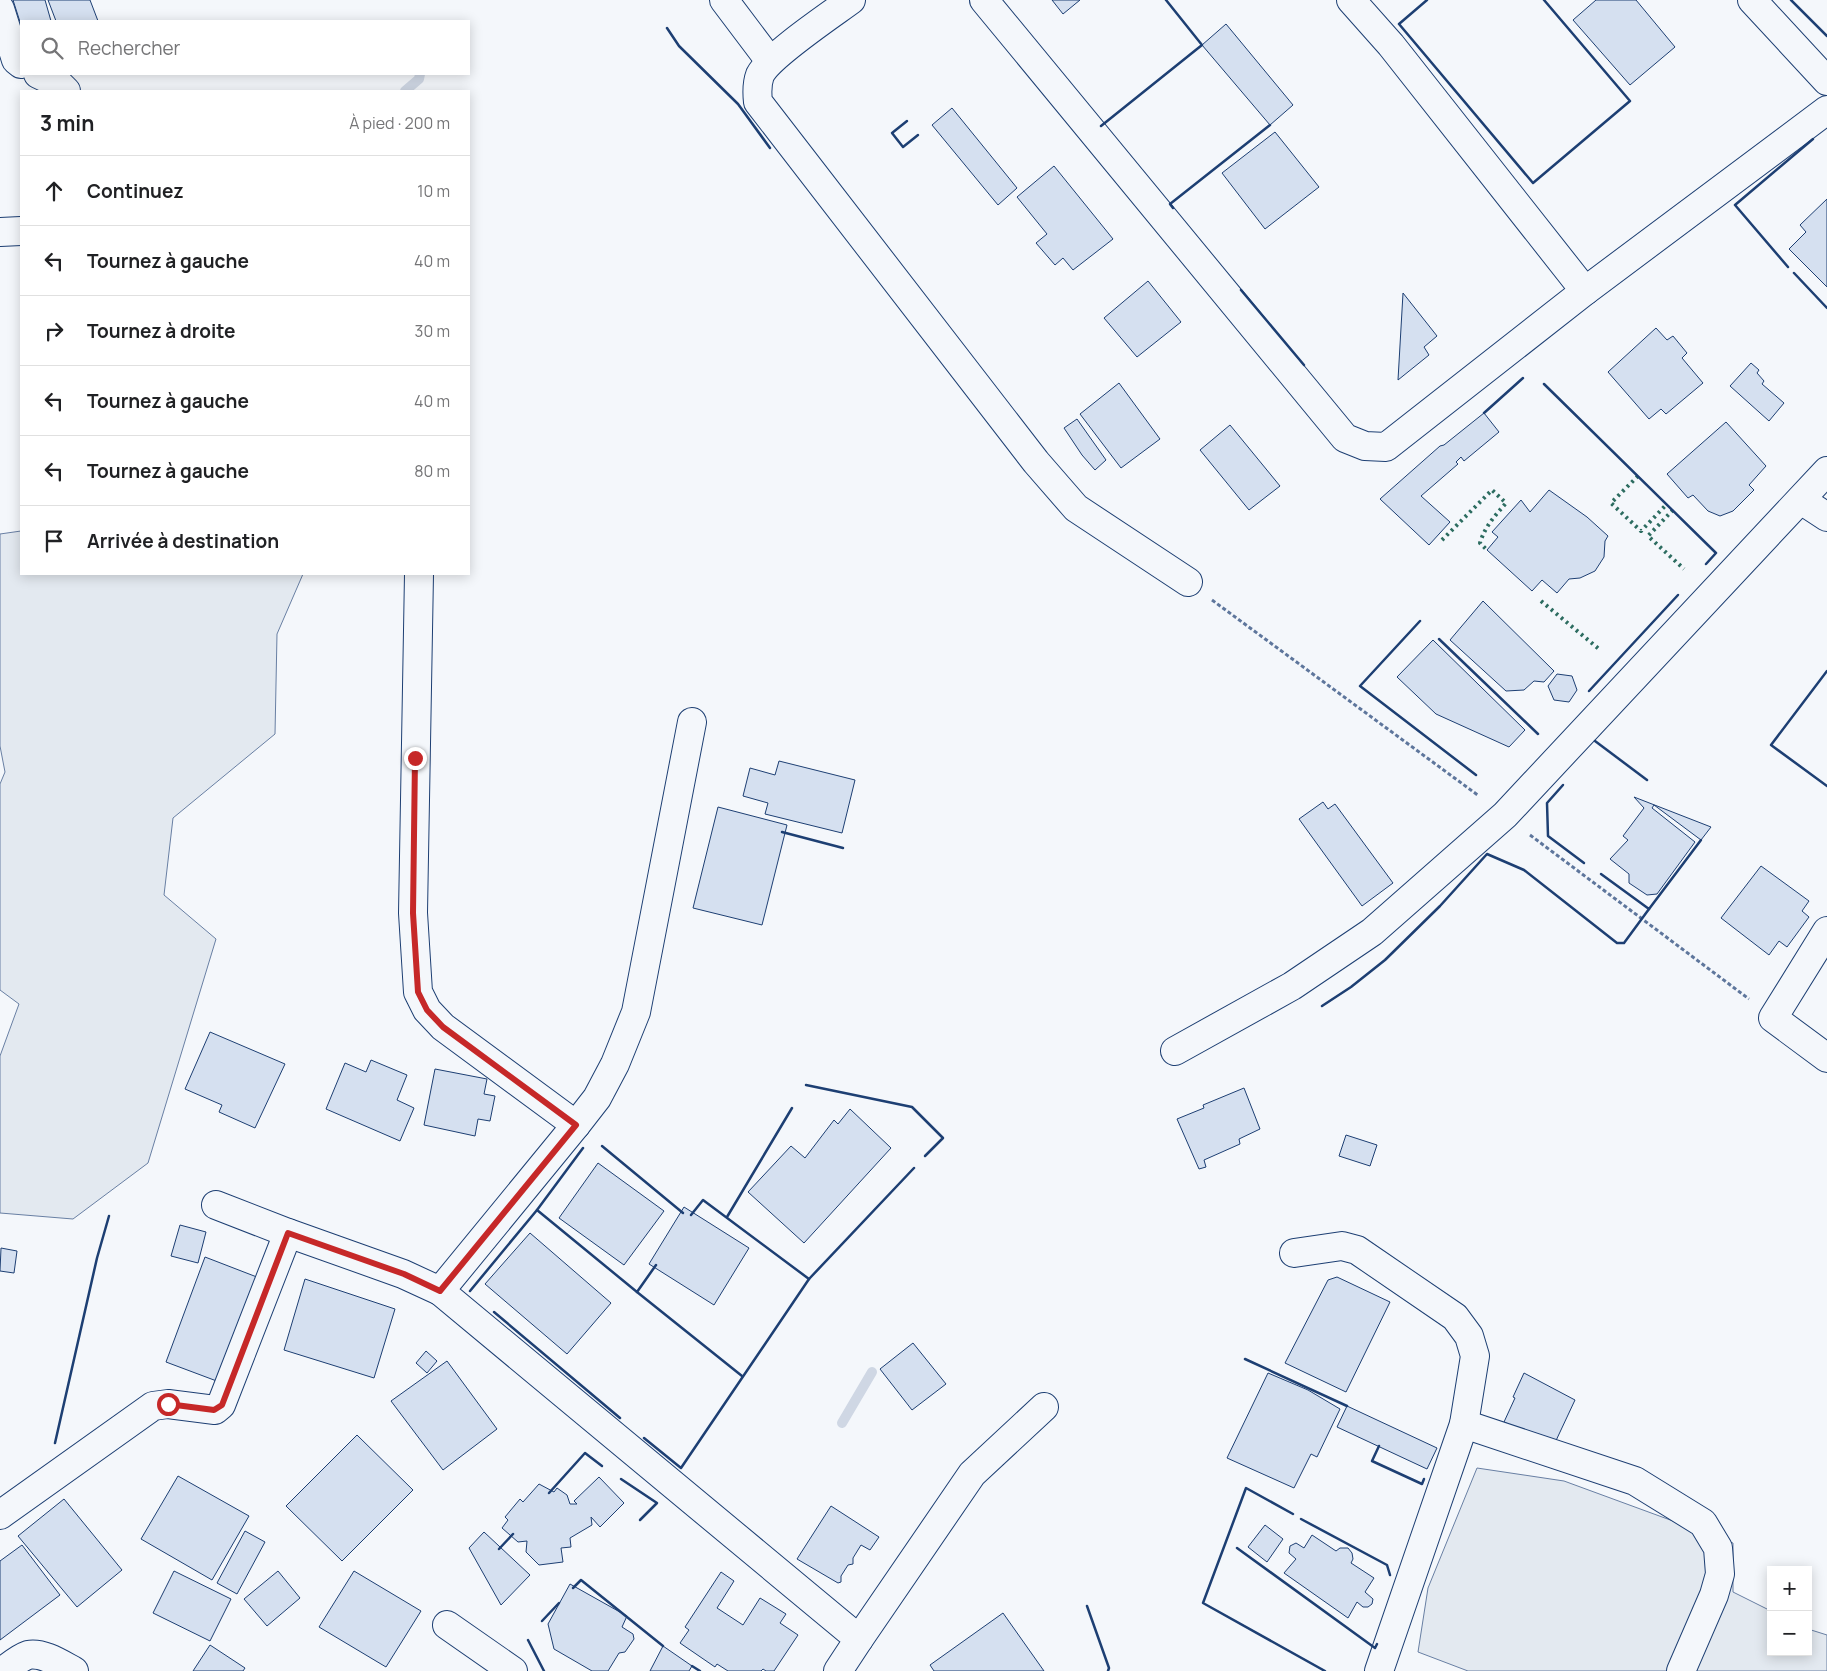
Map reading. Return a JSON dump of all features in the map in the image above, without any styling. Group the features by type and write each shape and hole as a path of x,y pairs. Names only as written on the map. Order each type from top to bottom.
{"street":[{"path":"724,0 770,61"},
{"path":"851,0 770,61 760,75 757,90 758,102 1036,462 1076,508 1188,582"},
{"path":"984,0 1345,438 1365,446 1386,447 1586,291 1827,110"},
{"path":"1351,0 1392,45 1586,291"},
{"path":"1752,0 1827,81"},
{"path":"0,10 16,60 20,63"},
{"path":"40,75 59,84 65,90"},
{"path":"0,232 20,231"},
{"path":"1175,1051 1292,986 1372,932 1505,815 1827,471"},
{"path":"1801,500 1827,517"},
{"path":"419,575 413,913 418,992 427,1010 443,1027 576,1125"},
{"path":"440,1291 597,1098 615,1064 636,1012 692,722"},
{"path":"1827,931 1773,1018 1827,1058"},
{"path":"216,1205 404,1274 440,1291 859,1639"},
{"path":"0,1515 153,1406 168,1404 214,1410 222,1405 288,1233"},
{"path":"1294,1253 1342,1246 1357,1250 1455,1317 1469,1336 1475,1356 1464,1424 1379,1671"},
{"path":"838,1671 972,1474 1044,1407"},
{"path":"1464,1424 1635,1481 1703,1523 1718,1548 1720,1574 1714,1595 1681,1671"},
{"path":"447,1625 512,1671"},
{"path":"3,1671 28,1655 41,1656 53,1660 74,1671"}],"path":[{"path":"1188,582 1505,815 1773,1018"}],"shaded area":[{"path":"20,531 20,575 303,575 277,634 275,734 173,818 164,895 216,939 148,1163 73,1219 0,1213 0,1056 19,1004 0,990 0,784 5,772 0,746 0,534"},
{"path":"1477,1468 1564,1481 1733,1543 1733,1592 1767,1609 1767,1656 1812,1656 1812,1630 1827,1635 1827,1671 1468,1671 1418,1652 1428,1588"}],"building":[{"path":"13,0 45,0 51,20 20,20 20,22"},
{"path":"48,0 90,0 98,20 56,20"},
{"path":"1052,0 1080,0 1063,14"},
{"path":"1596,0 1636,0 1675,47 1630,85 1573,20"},
{"path":"1226,24 1293,105 1270,125 1202,45"},
{"path":"952,108 1017,188 998,205 932,125"},
{"path":"1275,132 1319,187 1265,229 1222,173"},
{"path":"1054,166 1113,239 1073,270 1063,258 1055,265 1036,243 1047,234 1017,197"},
{"path":"1827,199 1827,287 1789,249 1806,232 1800,225"},
{"path":"1148,281 1181,322 1137,357 1104,318"},
{"path":"1403,293 1437,336 1424,347 1429,355 1398,380"},
{"path":"1656,328 1667,340 1673,336 1687,353 1682,358 1703,383 1666,414 1661,409 1649,419 1608,372"},
{"path":"1751,363 1759,370 1757,373 1764,381 1762,384 1784,403 1769,421 1730,386"},
{"path":"1119,383 1160,439 1121,468 1080,414"},
{"path":"1484,413 1499,432 1464,461 1461,457 1456,462 1458,464 1421,496 1450,522 1429,545 1380,499 1440,446 1444,445"},
{"path":"1077,419 1106,460 1095,470 1082,455 1064,428"},
{"path":"1726,422 1766,466 1749,485 1754,490 1733,511 1720,516 1708,511 1693,495 1688,498 1667,474"},
{"path":"1230,425 1280,486 1249,510 1200,450"},
{"path":"1549,490 1587,517 1608,536 1605,541 1604,557 1595,571 1580,578 1569,579 1557,593 1542,580 1532,591 1487,550 1498,537 1492,532 1521,500 1530,512"},
{"path":"1483,601 1554,671 1544,682 1534,681 1524,690 1506,691 1450,640"},
{"path":"1433,640 1525,730 1509,747 1436,714 1397,677"},
{"path":"1557,674 1572,676 1577,690 1569,702 1554,700 1548,686"},
{"path":"779,761 855,780 842,833 765,814 768,803 743,796 750,768 775,775"},
{"path":"1634,797 1711,827 1701,840 1654,805 1652,808 1695,842 1657,894 1647,895 1629,883 1629,874 1610,859 1628,840 1623,836 1644,808"},
{"path":"1323,802 1328,809 1335,804 1393,883 1362,906 1299,819"},
{"path":"718,807 787,825 762,925 693,908"},
{"path":"1761,866 1809,901 1802,911 1809,917 1787,947 1779,941 1769,955 1721,918"},
{"path":"210,1032 285,1064 255,1128 219,1112 222,1105 185,1089"},
{"path":"371,1060 407,1075 397,1100 414,1108 400,1141 326,1109 345,1063 366,1072"},
{"path":"435,1069 487,1079 484,1094 495,1096 490,1121 478,1119 475,1136 424,1125"},
{"path":"1244,1088 1260,1129 1239,1139 1240,1144 1204,1160 1206,1167 1199,1169 1177,1119 1204,1108 1203,1105"},
{"path":"850,1109 891,1148 804,1243 748,1192 791,1146 805,1158 834,1120 838,1124"},
{"path":"1346,1135 1377,1145 1370,1166 1339,1156"},
{"path":"598,1163 664,1211 624,1265 559,1218"},
{"path":"684,1207 749,1248 714,1305 649,1264"},
{"path":"180,1225 206,1232 198,1263 171,1256"},
{"path":"530,1233 611,1303 567,1354 485,1284"},
{"path":"1,1248 17,1251 14,1273 0,1271"},
{"path":"205,1257 262,1279 222,1383 166,1362"},
{"path":"1337,1277 1390,1302 1346,1392 1285,1363 1328,1280"},
{"path":"305,1279 395,1309 374,1378 284,1350"},
{"path":"913,1343 946,1384 912,1410 880,1369"},
{"path":"426,1351 437,1361 427,1373 416,1363"},
{"path":"447,1361 497,1429 443,1470 391,1401"},
{"path":"1268,1373 1308,1390 1340,1409 1317,1457 1311,1454 1294,1488 1227,1458"},
{"path":"1524,1373 1575,1400 1553,1447 1504,1422"},
{"path":"1347,1406 1437,1448 1427,1469 1337,1427"},
{"path":"357,1435 413,1490 342,1561 286,1506"},
{"path":"178,1476 249,1516 212,1580 141,1539"},
{"path":"599,1477 624,1503 600,1527 591,1517 592,1525 570,1538 571,1547 561,1548 563,1562 539,1565 526,1552 527,1541 518,1542 502,1528 508,1520 505,1517 520,1499 523,1502 539,1484 554,1492 557,1488 567,1495 570,1504 577,1504 574,1501"},
{"path":"64,1499 122,1570 77,1607 18,1536"},
{"path":"831,1506 879,1537 870,1550 861,1545 853,1558 853,1564 848,1565 841,1576 841,1582 838,1583 797,1559"},
{"path":"1265,1525 1283,1539 1267,1562 1248,1547"},
{"path":"245,1531 265,1542 237,1594 217,1583"},
{"path":"484,1532 530,1575 501,1605 469,1548"},
{"path":"1312,1535 1336,1551 1340,1548 1348,1548 1352,1553 1353,1559 1351,1563 1374,1578 1365,1592 1373,1599 1372,1604 1368,1607 1363,1607 1357,1602 1348,1618 1284,1573 1296,1559 1289,1553 1290,1546 1296,1543 1304,1548"},
{"path":"22,1545 60,1595 0,1640 0,1561"},
{"path":"174,1571 231,1599 210,1641 153,1613"},
{"path":"278,1571 300,1598 267,1626 244,1599"},
{"path":"354,1571 421,1611 386,1667 319,1627"},
{"path":"721,1572 734,1581 717,1608 743,1625 760,1598 786,1614 780,1623 798,1635 774,1671 763,1669 761,1671 728,1671 717,1664 715,1667 680,1643 689,1630 685,1627"},
{"path":"570,1584 627,1616 622,1627 633,1634 634,1639 625,1652 619,1653 608,1671 592,1671 554,1649 548,1624"},
{"path":"1003,1613 1044,1671 934,1671 930,1665"},
{"path":"210,1645 245,1668 243,1671 193,1671"},
{"path":"663,1646 692,1666 689,1671 650,1671"}],"waterway":[{"path":"406,90 419,79 420,75"},
{"path":"842,1423 872,1372"}],"hedge":[{"path":"1638,476 1611,503 1641,531 1667,504"},
{"path":"1442,540 1492,490 1506,503 1482,537 1480,543 1487,550"},
{"path":"1673,510 1648,536 1684,569"},
{"path":"1541,601 1599,649"}],"wall":[{"path":"1101,126 1202,45 1166,0"},
{"path":"1427,0 1399,24 1533,183 1630,101 1544,0"},
{"path":"1791,0 1827,36"},
{"path":"667,28 679,46 738,104 770,148"},
{"path":"907,121 892,133 903,147 918,135"},
{"path":"1173,208 1170,204 1270,125"},
{"path":"1788,267 1735,205 1813,139"},
{"path":"1794,273 1827,308"},
{"path":"1241,290 1304,365"},
{"path":"1484,413 1523,378"},
{"path":"1544,384 1716,553 1706,564"},
{"path":"1589,691 1678,595"},
{"path":"1420,621 1360,686 1476,775"},
{"path":"1439,639 1538,734"},
{"path":"1827,671 1771,745 1827,786"},
{"path":"1595,741 1647,780"},
{"path":"1563,785 1547,803 1548,836 1584,863"},
{"path":"782,832 843,848"},
{"path":"1601,874 1649,909 1701,840"},
{"path":"1322,1006 1351,987 1385,960 1440,906 1487,854 1524,870 1617,943 1624,943 1649,909"},
{"path":"806,1085 912,1107 943,1138 925,1156"},
{"path":"727,1217 792,1108"},
{"path":"602,1146 683,1213"},
{"path":"470,1291 537,1210 583,1148"},
{"path":"644,1438 681,1468 809,1279 914,1168"},
{"path":"691,1215 703,1200 809,1279"},
{"path":"537,1210 637,1292 656,1265"},
{"path":"55,1443 97,1258 109,1216"},
{"path":"637,1292 742,1376"},
{"path":"494,1312 620,1418"},
{"path":"1245,1359 1347,1406"},
{"path":"1379,1446 1372,1461 1422,1484 1424,1479"},
{"path":"549,1493 585,1453 602,1466"},
{"path":"621,1479 657,1503 640,1520"},
{"path":"1293,1514 1246,1488 1203,1603 1325,1671"},
{"path":"1301,1519 1387,1565 1390,1575"},
{"path":"499,1549 513,1534"},
{"path":"1237,1548 1375,1648 1377,1644"},
{"path":"573,1588 581,1580 663,1646"},
{"path":"542,1621 559,1603"},
{"path":"1087,1606 1109,1668 1108,1671"},
{"path":"528,1640 544,1671"},
{"path":"692,1666 700,1671"}],"route":[{"path":"168,1404 206,1410 214,1410 222,1405 288,1233 404,1274 440,1291 576,1125 443,1027 427,1010 418,992 413,913 415,758"}]}
